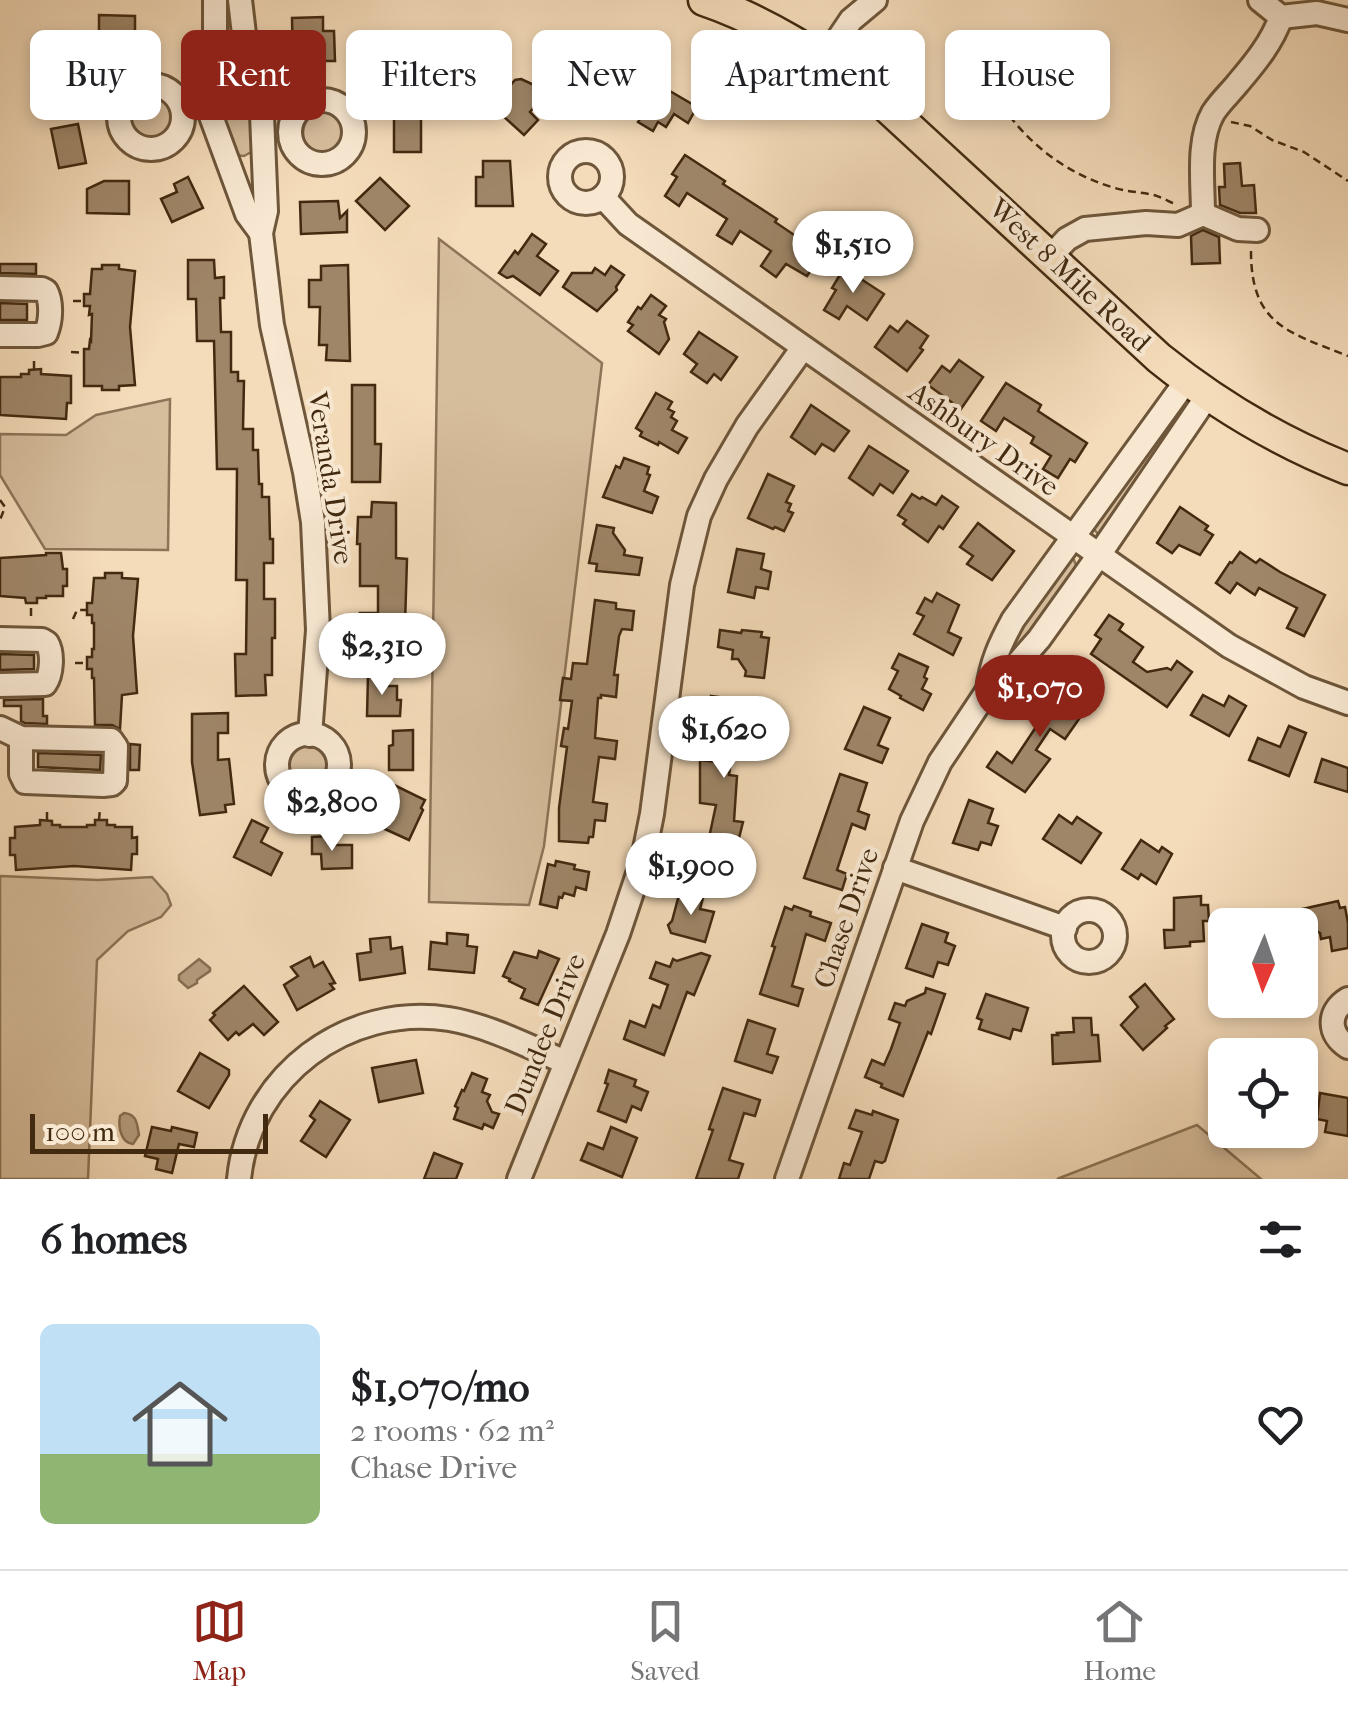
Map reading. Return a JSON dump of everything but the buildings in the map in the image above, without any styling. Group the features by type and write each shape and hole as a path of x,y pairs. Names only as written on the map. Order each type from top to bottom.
{"main road":[{"name":"West 8 Mile Road","path":"704,0 770,30"},
{"name":"West 8 Mile Road","path":"901,120 1129,330 1197,387 1283,440 1348,469"}],"street":[{"name":"Veranda Drive","path":"215,0 215,30"},
{"name":"Veranda Drive","path":"240,0 244,30"},
{"path":"845,30 875,0"},
{"path":"1260,0 1281,17 1317,14 1348,20"},
{"path":"1203,214 1203,154 1208,125 1214,110 1274,36 1281,17"},
{"name":"Veranda Drive","path":"212,120 247,214 261,233"},
{"name":"Veranda Drive","path":"262,120 266,211 261,233 272,326 313,522 318,630 310,735"},
{"path":"228,165 290,136"},
{"name":"Ashbury Drive","path":"603,198 628,224 1228,646 1304,687 1348,702"},
{"path":"1051,256 1067,239 1085,229 1178,225 1203,214 1254,236"},
{"path":"0,288 46,291 49,311 48,329 43,335 0,335"},
{"name":"Dundee Drive","path":"519,1179 618,934 643,859 682,584 699,516 747,426 802,348"},
{"name":"Chase Drive","path":"988,690 990,669 1014,620 1073,537 1197,387"},
{"name":"Chase Drive","path":"788,1179 925,791 988,690 1039,640 1100,555 1197,387"},
{"path":"0,639 42,640 50,652 50,675 45,684 0,685"},
{"path":"895,868 1064,928"},
{"path":"1348,999 1335,1011 1332,1026 1339,1041 1348,1047"},
{"path":"240,1179 250,1133 279,1083 321,1046 360,1027 404,1018 448,1018 565,1062"}],"path":[{"path":"1013,120 1045,153 1077,173 1113,188 1158,196 1203,214"},
{"path":"1221,123 1250,126 1316,158 1348,182"},
{"path":"1254,236 1251,278 1258,302 1273,320 1303,338 1348,356"},
{"path":"73,301 84,301"},
{"path":"70,352 84,354"},
{"path":"34,358 34,369"},
{"path":"0,500 5,507 0,520"},
{"path":"30,603 30,616"},
{"path":"73,619 77,610 87,610"},
{"path":"75,663 87,662"},
{"path":"47,808 47,820"},
{"path":"100,808 100,820"}],"shaded area":[{"path":"161,97 171,108 171,124 159,136 143,136 131,124 130,120 161,120"},
{"path":"326,112 344,125 344,141 332,153 316,153 304,141 308,120 326,120"},
{"path":"221,120 253,120 253,151 235,155"},
{"path":"439,239 602,363 544,846 529,905 429,902"},
{"path":"170,399 168,550 45,549 0,475 0,434 66,435 96,415"},
{"path":"1179,408 1183,413 1101,534 1097,533 1094,529"},
{"path":"1069,558 1077,568 1002,667 1017,628"},
{"path":"308,745 323,751 329,766 323,781 308,787 293,781 287,766 293,751"},
{"path":"0,876 98,880 152,877 171,905 161,917 128,931 97,960 88,1179 0,1179"},
{"path":"199,959 210,971 188,988 179,975"},
{"path":"132,1115 137,1123 139,1135 133,1144 121,1134 120,1116"},
{"path":"1197,1125 1208,1134 1208,1148 1224,1148 1261,1179 1057,1179"}]}
